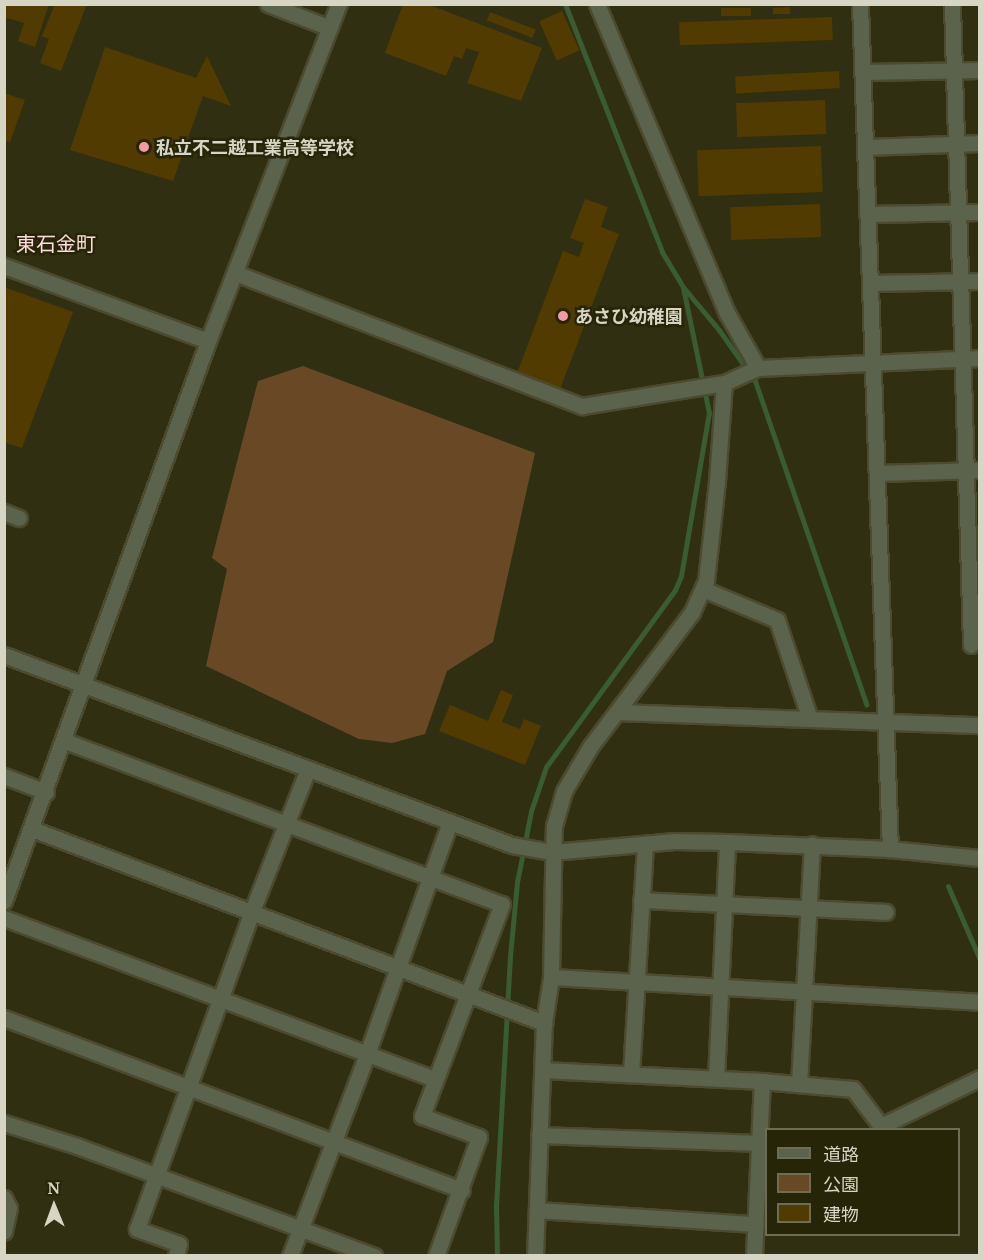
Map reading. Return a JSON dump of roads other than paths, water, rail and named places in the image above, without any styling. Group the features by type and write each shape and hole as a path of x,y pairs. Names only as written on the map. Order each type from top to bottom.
{"street":[{"path":"267,4 330,28"},
{"path":"4,901 65,741 208,341 339,4"},
{"path":"597,4 727,313 758,368"},
{"path":"860,4 890,849"},
{"path":"952,4 963,358 973,471 972,645"},
{"path":"862,72 980,70"},
{"path":"865,147 980,143"},
{"path":"868,214 980,212"},
{"path":"4,266 208,341"},
{"path":"235,273 582,406 724,383 758,368 873,361 980,358"},
{"path":"870,283 980,281"},
{"path":"535,1256 544,1023 552,977 554,826 564,791 590,747 692,612 703,589 706,580 717,481 724,383"},
{"path":"877,473 973,471"},
{"path":"703,589 777,620 810,719"},
{"path":"4,655 512,845 552,852 675,841 812,844 980,858"},
{"path":"618,712 980,724"},
{"path":"65,741 501,904 469,993 434,1078 422,1116 479,1137 462,1190 436,1256"},
{"path":"176,1256 179,1244 137,1229 252,911 308,769"},
{"path":"4,776 46,792"},
{"path":"290,1256 367,1054 450,822"},
{"path":"32,828 544,1023"},
{"path":"716,1078 727,842"},
{"path":"631,1074 645,844"},
{"path":"799,1084 812,844"},
{"path":"641,900 886,912"},
{"path":"4,918 434,1078"},
{"path":"552,977 980,1002"},
{"path":"4,1018 462,1190"},
{"path":"543,1070 716,1078 853,1089 881,1126 904,1123 980,1078"},
{"path":"754,1256 762,1081"},
{"path":"5,1124 156,1175 374,1256"},
{"path":"539,1135 759,1143"},
{"path":"4,1197 9,1208 4,1231"},
{"path":"537,1210 756,1224"}],"waterway":[{"path":"565,4 662,252 683,287 719,330 755,381 866,704"},
{"path":"497,1256 496,1206 510,956 517,882 531,811 546,767 675,590 681,576 709,413 683,287"},
{"path":"948,886 980,960"}],"place":[{"name":"私立不二越工業高等学校","path":"144,147"},
{"name":"あさひ幼稚園","path":"563,316"}],"district":[{"name":"東石金町","path":"56,243"}]}
